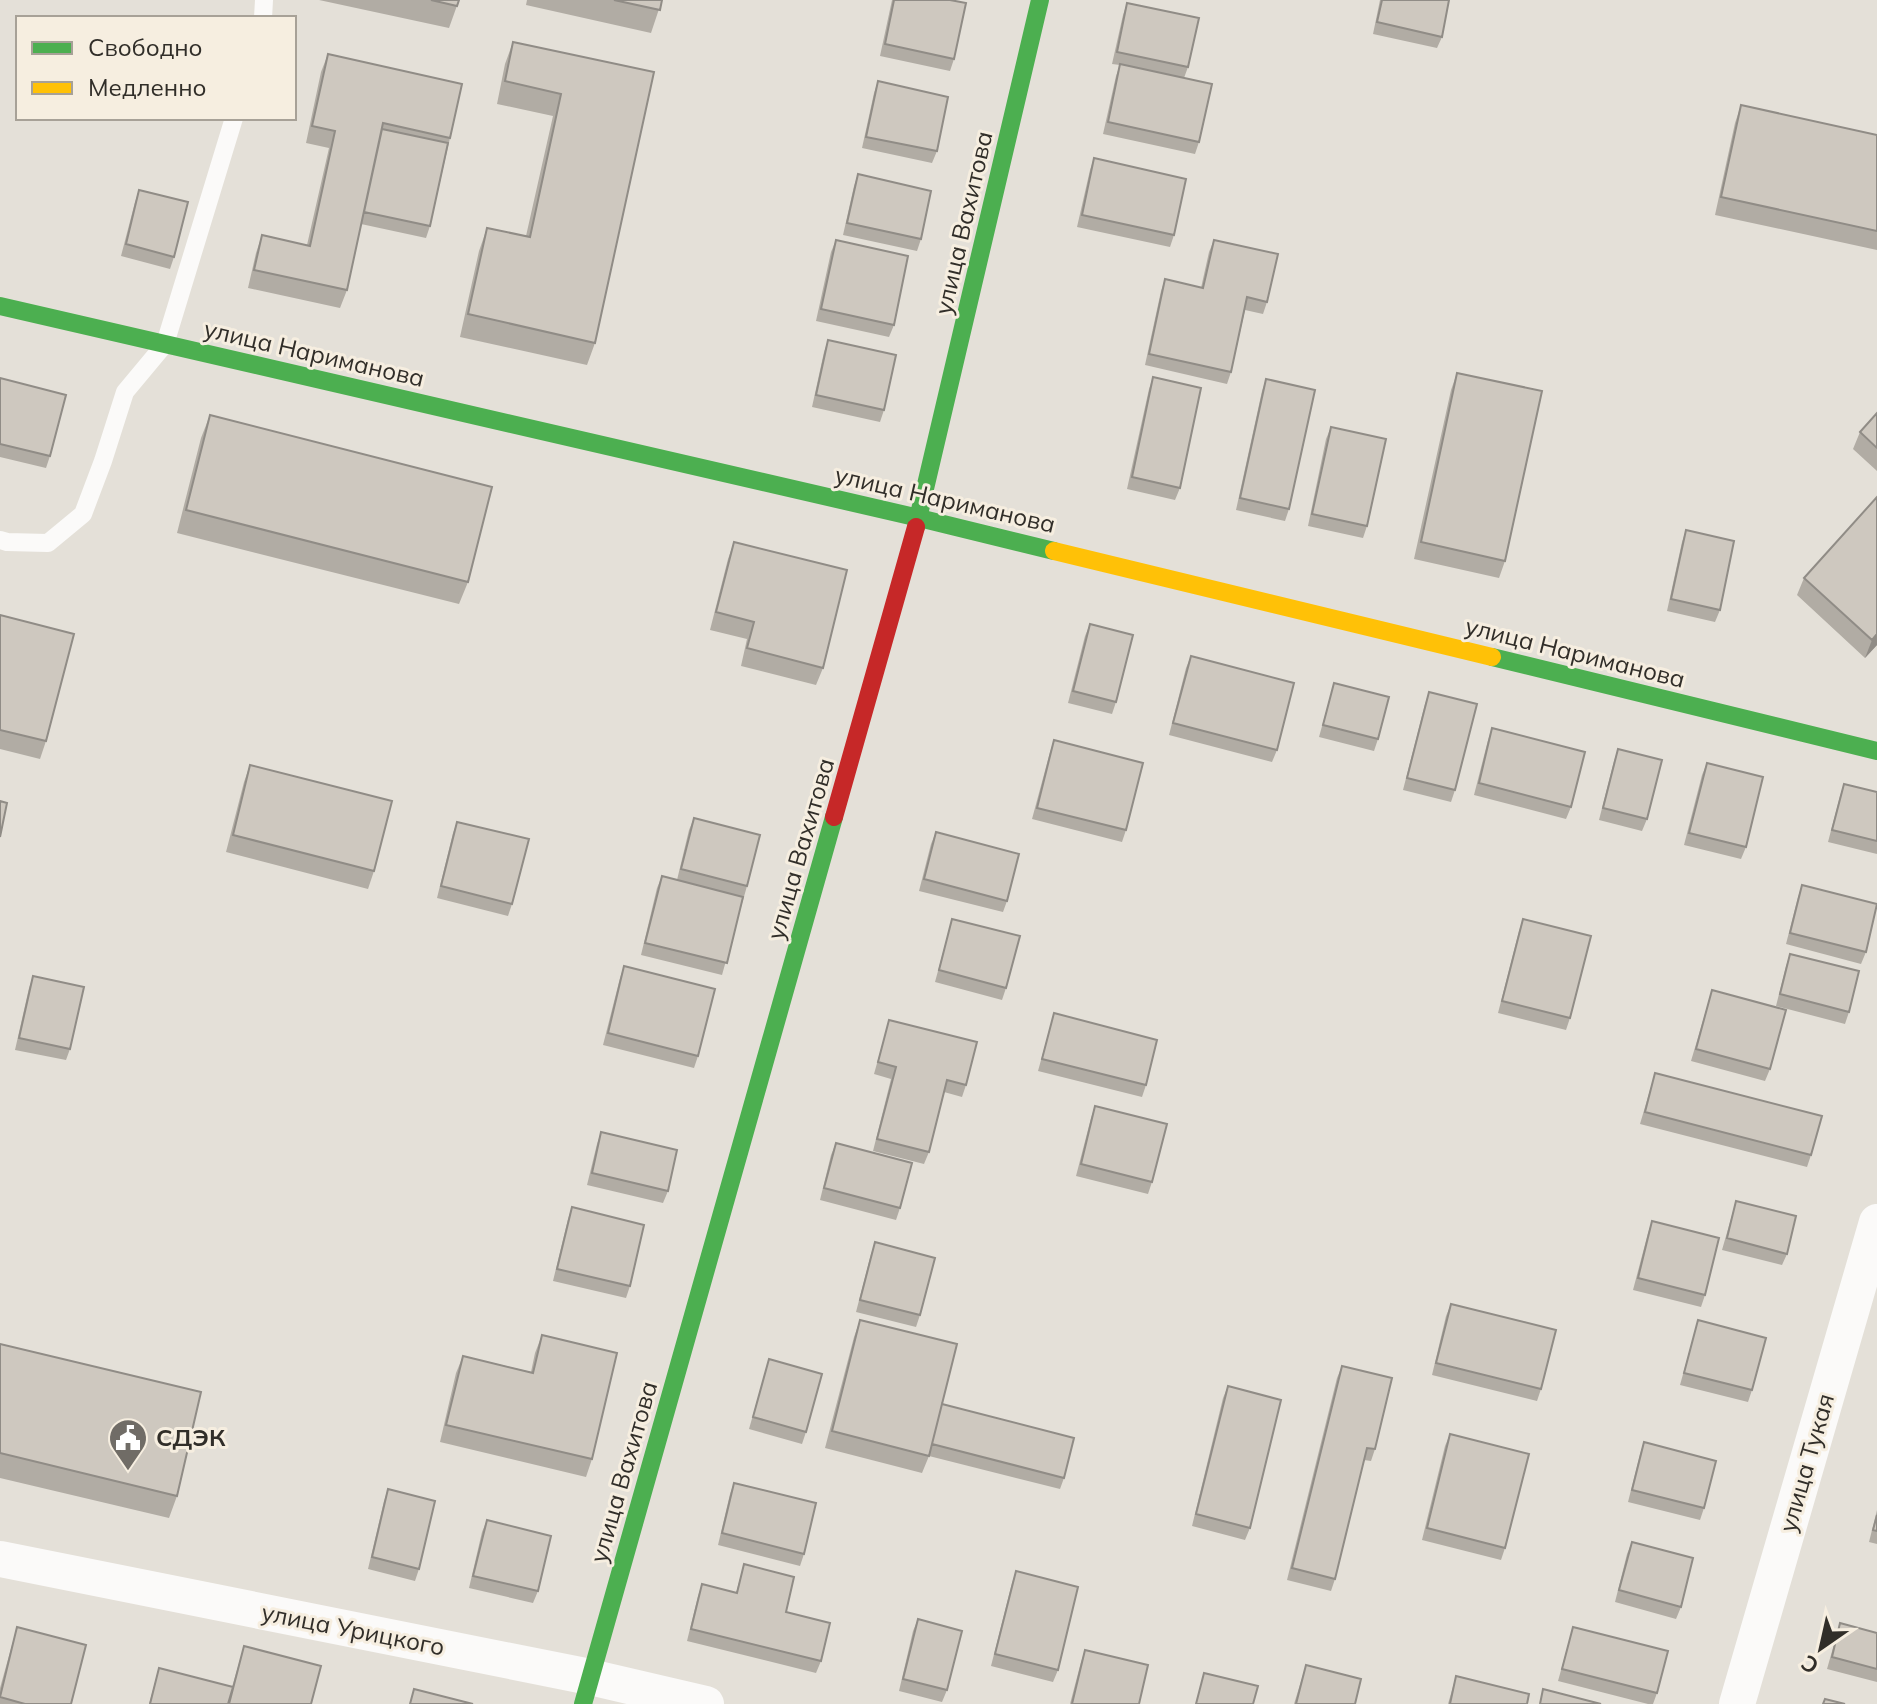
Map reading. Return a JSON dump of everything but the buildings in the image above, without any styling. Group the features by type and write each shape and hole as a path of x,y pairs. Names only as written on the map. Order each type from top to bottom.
{"street":[{"name":"улица Вахитова","path":"587,1691 919,518 1040,0"},
{"name":"улица Нариманова","path":"0,306 919,518 1877,751"},
{"name":"улица Тукая","path":"1737,1704 1877,1222"},
{"name":"улица Урицкого","path":"0,1559 587,1691 706,1704"}],"lane":[{"path":"0,540 48,543 83,514 125,392 165,344 233,120"}],"traffic: fast":[{"path":"916,527 1040,0"},
{"path":"0,306 1054,551"},
{"path":"1492,657 1877,751"},
{"path":"583,1704 834,817"}],"traffic: slow":[{"path":"1054,551 1492,657"}],"traffic: jam":[{"path":"834,817 916,527"}],"place":[{"name":"СДЭК","path":"128,1472"}]}
